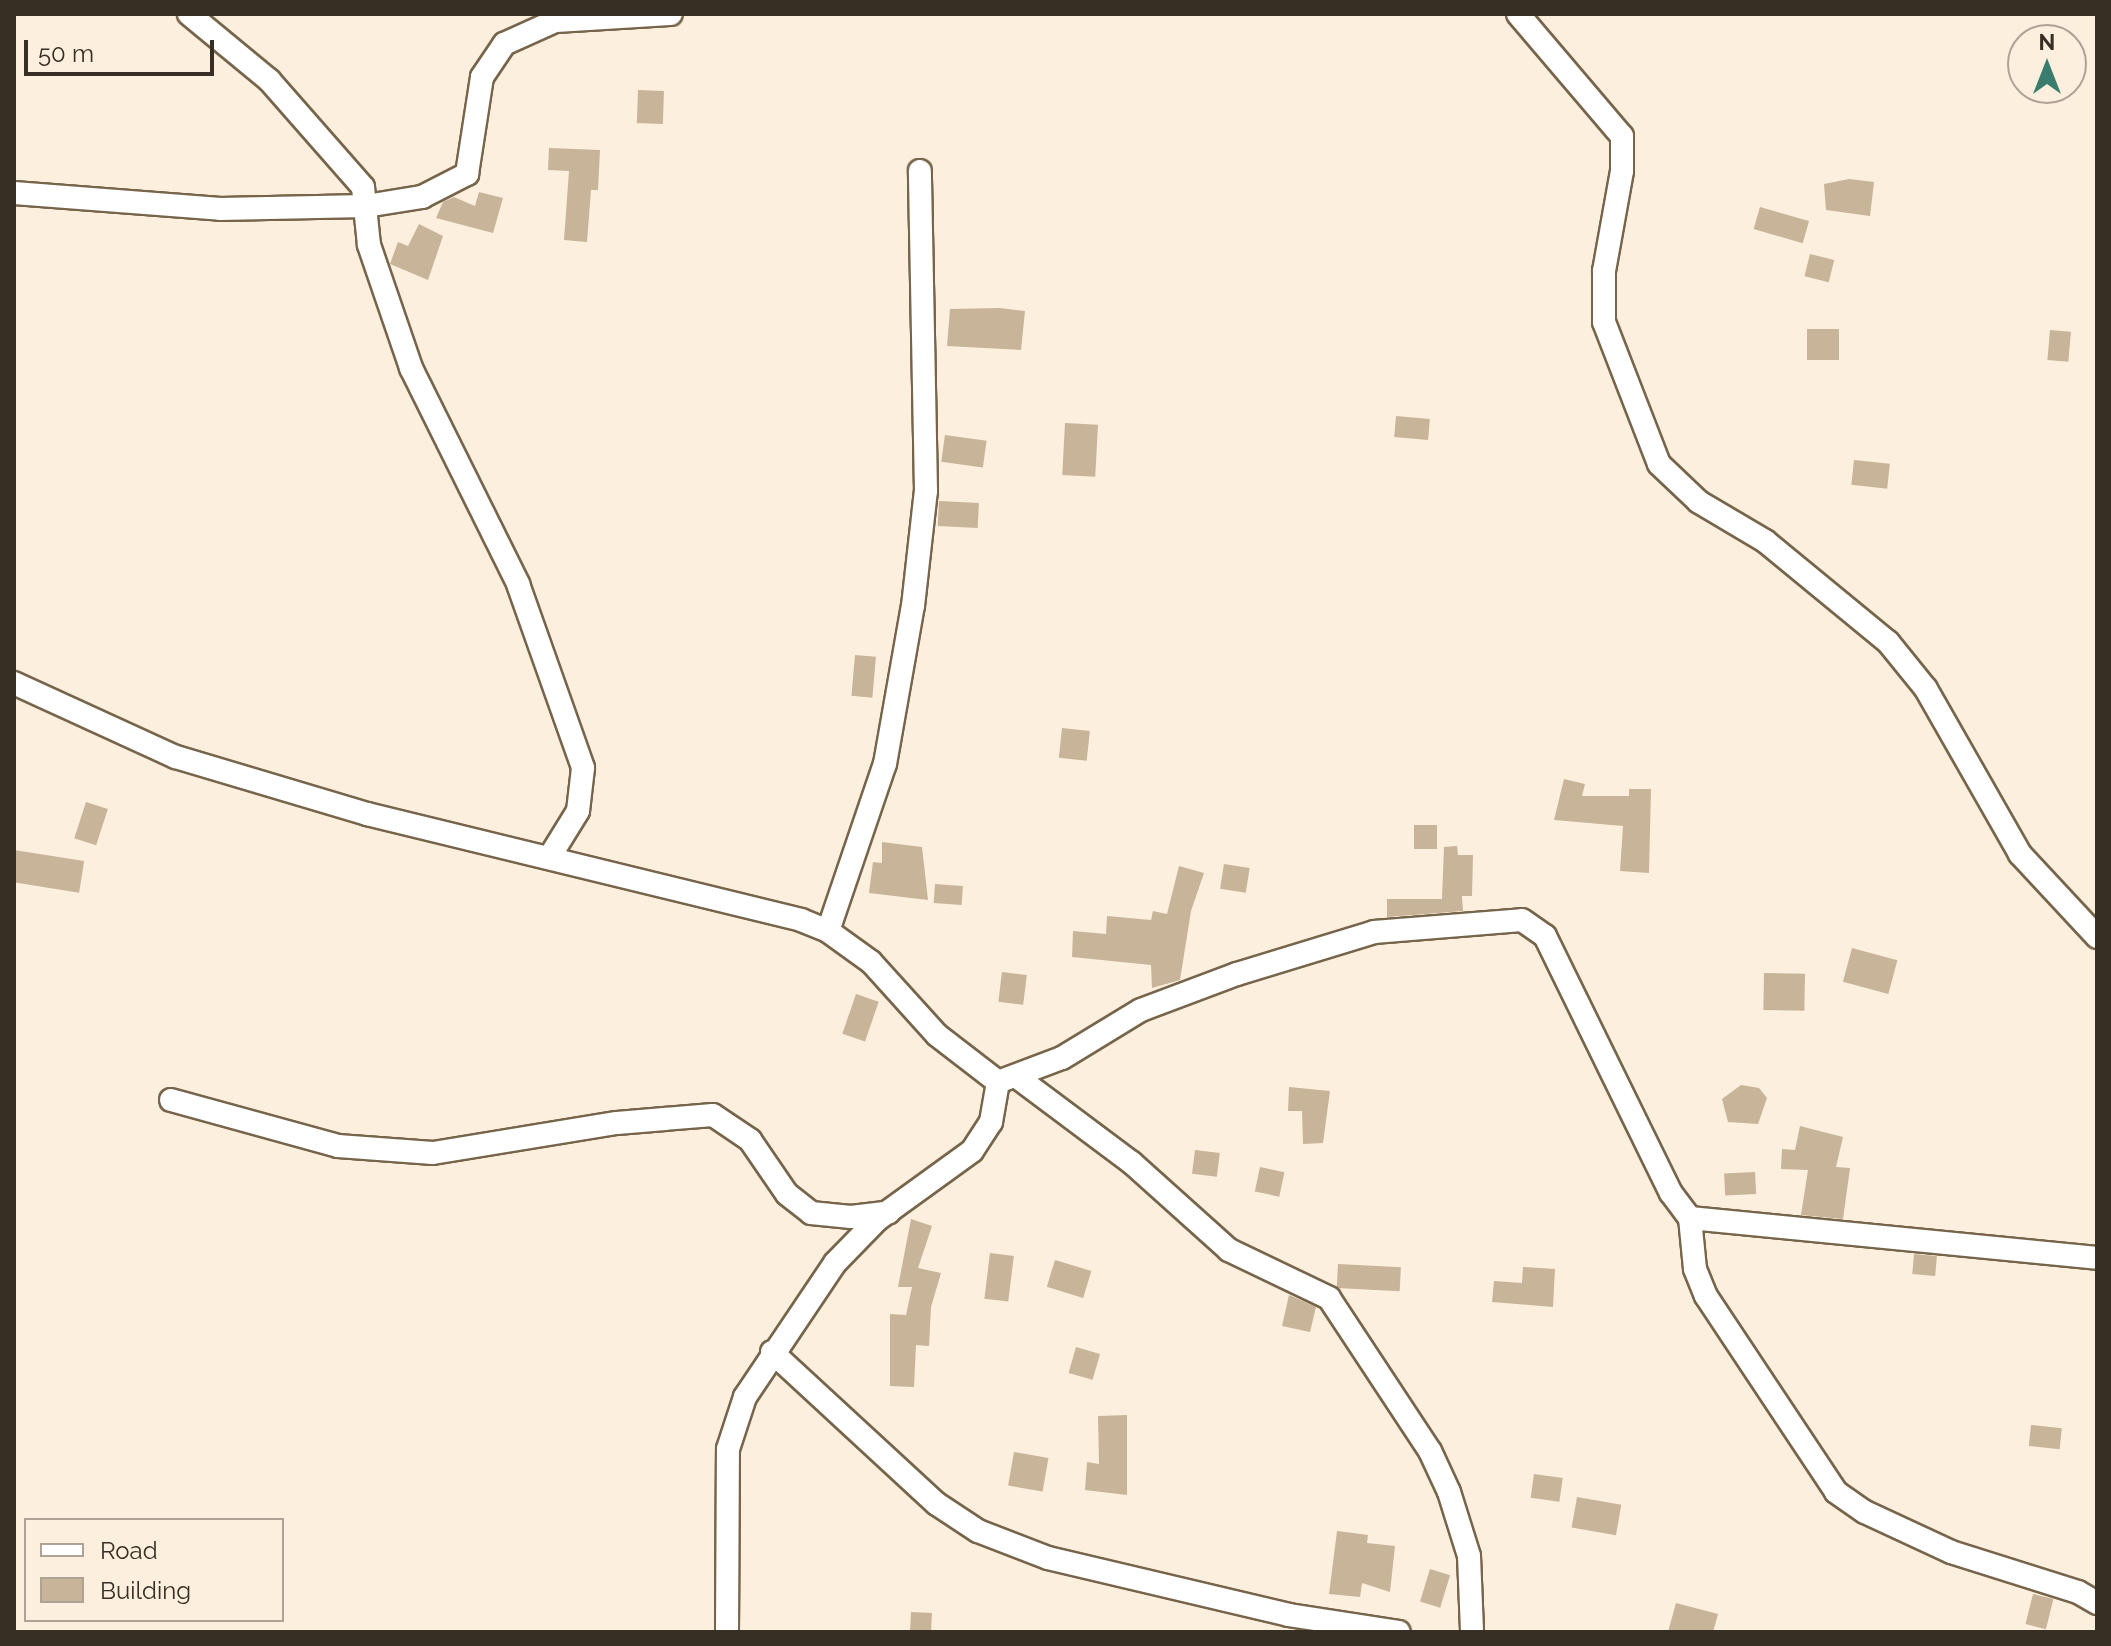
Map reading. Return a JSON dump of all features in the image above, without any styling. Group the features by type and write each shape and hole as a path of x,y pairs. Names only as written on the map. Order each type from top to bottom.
{"street":[{"path":"189,14 269,80 352,169 363,187 369,245 411,368 518,584 583,768 578,811 549,858"},
{"path":"14,193 220,209 366,206 422,197 467,174 482,77 504,44 555,21 671,14"},
{"path":"1518,14 1622,136 1622,171 1604,271 1604,322 1659,464 1699,502 1765,541 1888,642 1926,689 2020,854 2093,926"},
{"path":"828,931 885,764 914,591 926,491 927,409 920,171"},
{"path":"14,683 176,757 367,814 662,882 828,931 871,962 937,1035 1132,1163 1229,1250 1329,1298 1423,1439 1449,1492 1469,1556 1472,1632"},
{"path":"727,1632 728,1449 745,1397 772,1352 835,1263 889,1212 972,1151 991,1122 1008,1080 1062,1058 1141,1010 1237,974 1374,932 1522,920 1545,936 1671,1193 1690,1218 1695,1269 1706,1296 1836,1492 1876,1518 1951,1552 2078,1592 2097,1603"},
{"path":"171,1100 338,1146 433,1153 617,1123 713,1115 750,1140 787,1194 811,1213 851,1217 889,1212"},
{"path":"1690,1218 2097,1258"},
{"path":"772,1352 937,1504 978,1531 1048,1558 1289,1615 1399,1632"}],"building":[{"path":"638,90 664,91 663,124 637,123"},
{"path":"549,148 600,150 598,190 591,190 587,242 564,240 569,171 548,170"},
{"path":"1849,179 1874,182 1870,216 1826,210 1824,184"},
{"path":"479,192 503,198 493,233 436,218 443,202 454,197 475,206"},
{"path":"1760,207 1809,221 1803,243 1754,229"},
{"path":"419,224 443,236 428,280 390,264 398,242 408,246"},
{"path":"1810,254 1834,260 1829,282 1804,276"},
{"path":"950,309 1025,311 1021,350 947,346"},
{"path":"1807,329 1839,329 1839,360 1807,360"},
{"path":"2050,330 2071,332 2068,362 2047,360"},
{"path":"1396,416 1430,419 1428,440 1394,437"},
{"path":"1065,423 1098,425 1095,477 1062,475"},
{"path":"945,435 987,441 983,468 941,462"},
{"path":"1854,460 1890,464 1887,489 1851,485"},
{"path":"939,501 979,503 978,528 938,526"},
{"path":"855,655 876,657 872,698 851,696"},
{"path":"1062,728 1090,731 1087,761 1059,758"},
{"path":"1564,779 1585,784 1582,796 1629,796 1629,789 1651,789 1649,873 1620,871 1623,826 1554,820"},
{"path":"86,802 108,809 96,845 74,838"},
{"path":"1414,825 1437,825 1437,849 1414,849"},
{"path":"882,842 922,847 928,900 869,893 873,862 882,863"},
{"path":"1457,846 1458,855 1473,855 1472,896 1462,896 1463,911 1387,917 1387,899 1442,899 1444,847"},
{"path":"14,850 84,861 79,893 14,882"},
{"path":"1224,864 1250,868 1246,893 1220,889"},
{"path":"1179,866 1204,873 1191,911 1180,980 1152,988 1151,965 1072,957 1073,931 1106,934 1107,916 1151,920 1153,911 1167,914"},
{"path":"935,884 963,886 962,905 934,903"},
{"path":"1852,948 1897,960 1888,994 1843,982"},
{"path":"1002,972 1027,975 1023,1005 998,1002"},
{"path":"1764,973 1805,974 1804,1011 1763,1010"},
{"path":"856,994 879,1002 865,1042 842,1034"},
{"path":"1741,1085 1759,1088 1767,1098 1758,1124 1728,1122 1722,1099"},
{"path":"1289,1087 1330,1091 1323,1143 1303,1144 1302,1111 1288,1111"},
{"path":"1800,1126 1843,1137 1836,1167 1850,1168 1843,1219 1801,1215 1808,1170 1781,1169 1782,1149 1795,1150"},
{"path":"1195,1150 1220,1153 1217,1177 1192,1174"},
{"path":"1260,1167 1284,1172 1279,1197 1255,1191"},
{"path":"1755,1172 1756,1194 1725,1196 1724,1174"},
{"path":"911,1219 932,1226 918,1268 941,1273 931,1307 929,1346 916,1345 914,1387 890,1386 890,1314 906,1315 912,1287 898,1287"},
{"path":"990,1253 1014,1256 1008,1302 984,1299"},
{"path":"1914,1254 1937,1256 1935,1276 1912,1274"},
{"path":"1055,1260 1091,1271 1083,1298 1047,1287"},
{"path":"1338,1264 1401,1267 1400,1291 1337,1288"},
{"path":"1523,1267 1555,1269 1553,1307 1492,1302 1494,1281 1522,1283"},
{"path":"1289,1295 1316,1307 1310,1332 1282,1326"},
{"path":"1076,1347 1100,1354 1093,1380 1069,1373"},
{"path":"1127,1415 1127,1495 1085,1490 1087,1462 1099,1464 1098,1416"},
{"path":"2031,1425 2062,1428 2060,1449 2029,1446"},
{"path":"1014,1452 1048,1458 1043,1492 1008,1485"},
{"path":"1534,1474 1563,1478 1559,1502 1531,1498"},
{"path":"1577,1497 1621,1505 1616,1535 1572,1528"},
{"path":"1337,1531 1368,1535 1367,1543 1395,1546 1390,1592 1362,1583 1360,1597 1329,1594"},
{"path":"1430,1569 1450,1575 1440,1608 1420,1602"},
{"path":"2033,1594 2053,1599 2046,1629 2026,1624"},
{"path":"1676,1603 1718,1614 1713,1632 1668,1632"},
{"path":"911,1612 932,1613 931,1632 910,1632"}]}
